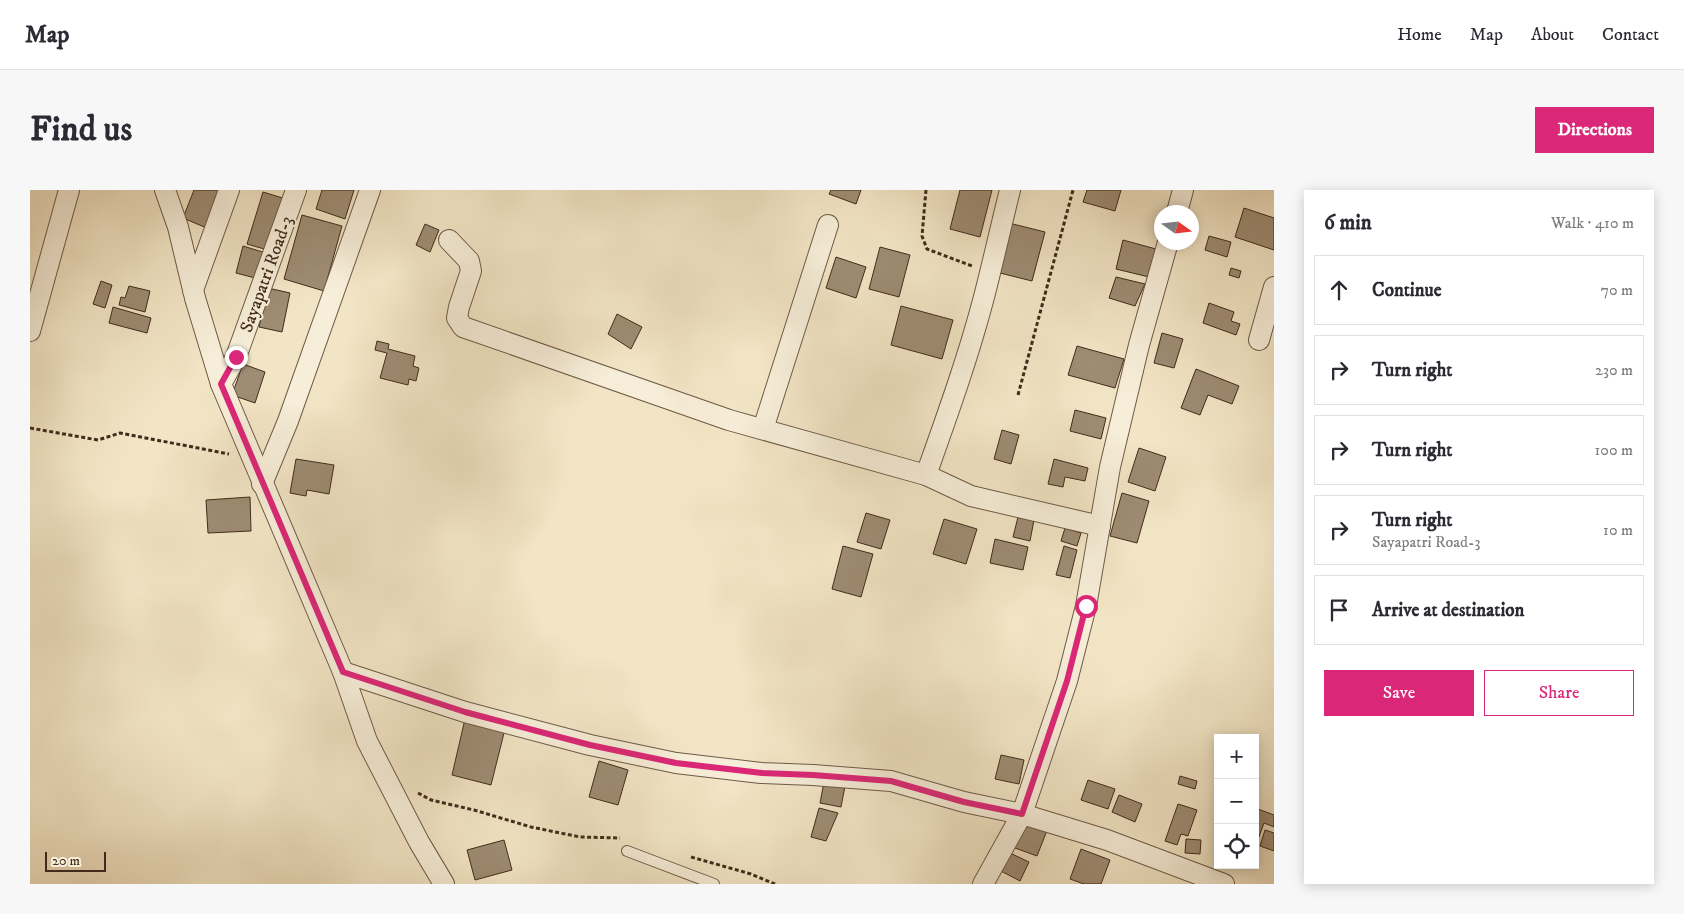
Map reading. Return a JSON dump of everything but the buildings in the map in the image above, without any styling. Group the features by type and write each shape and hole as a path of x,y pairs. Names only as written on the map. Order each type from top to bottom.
{"street":[{"path":"30,331 69,190"},
{"path":"165,190 178,227 193,290 221,384 343,672 367,741 419,842 444,884"},
{"path":"193,290 229,190"},
{"name":"Sayapatri Road-3","path":"221,384 236,357 296,190"},
{"path":"262,484 288,421 370,190"},
{"path":"926,475 950,408 984,297 1010,190"},
{"path":"1179,205 1183,190"},
{"path":"762,429 828,225"},
{"path":"449,240 469,260 470,271 457,318 463,327 729,420 926,475 971,496 1100,526"},
{"path":"983,884 1022,814 1067,681 1086,606 1110,467 1139,345 1166,250"},
{"path":"1259,340 1274,287"},
{"path":"343,672 465,712 590,745 676,763 762,773 891,781 964,802 1022,814 1107,840 1224,884"}],"lane":[{"path":"627,851 714,884"}],"path":[{"path":"926,190 922,236 926,250 990,272"},
{"path":"1018,394 1073,190"},
{"path":"30,428 98,440 120,433 254,459"},
{"path":"388,779 431,800 474,810 531,827 580,837"}],"route":[{"path":"236,357 221,384 343,672 465,712 590,745 676,763 762,773 891,781 964,802 1022,814 1067,681 1086,606"}]}
